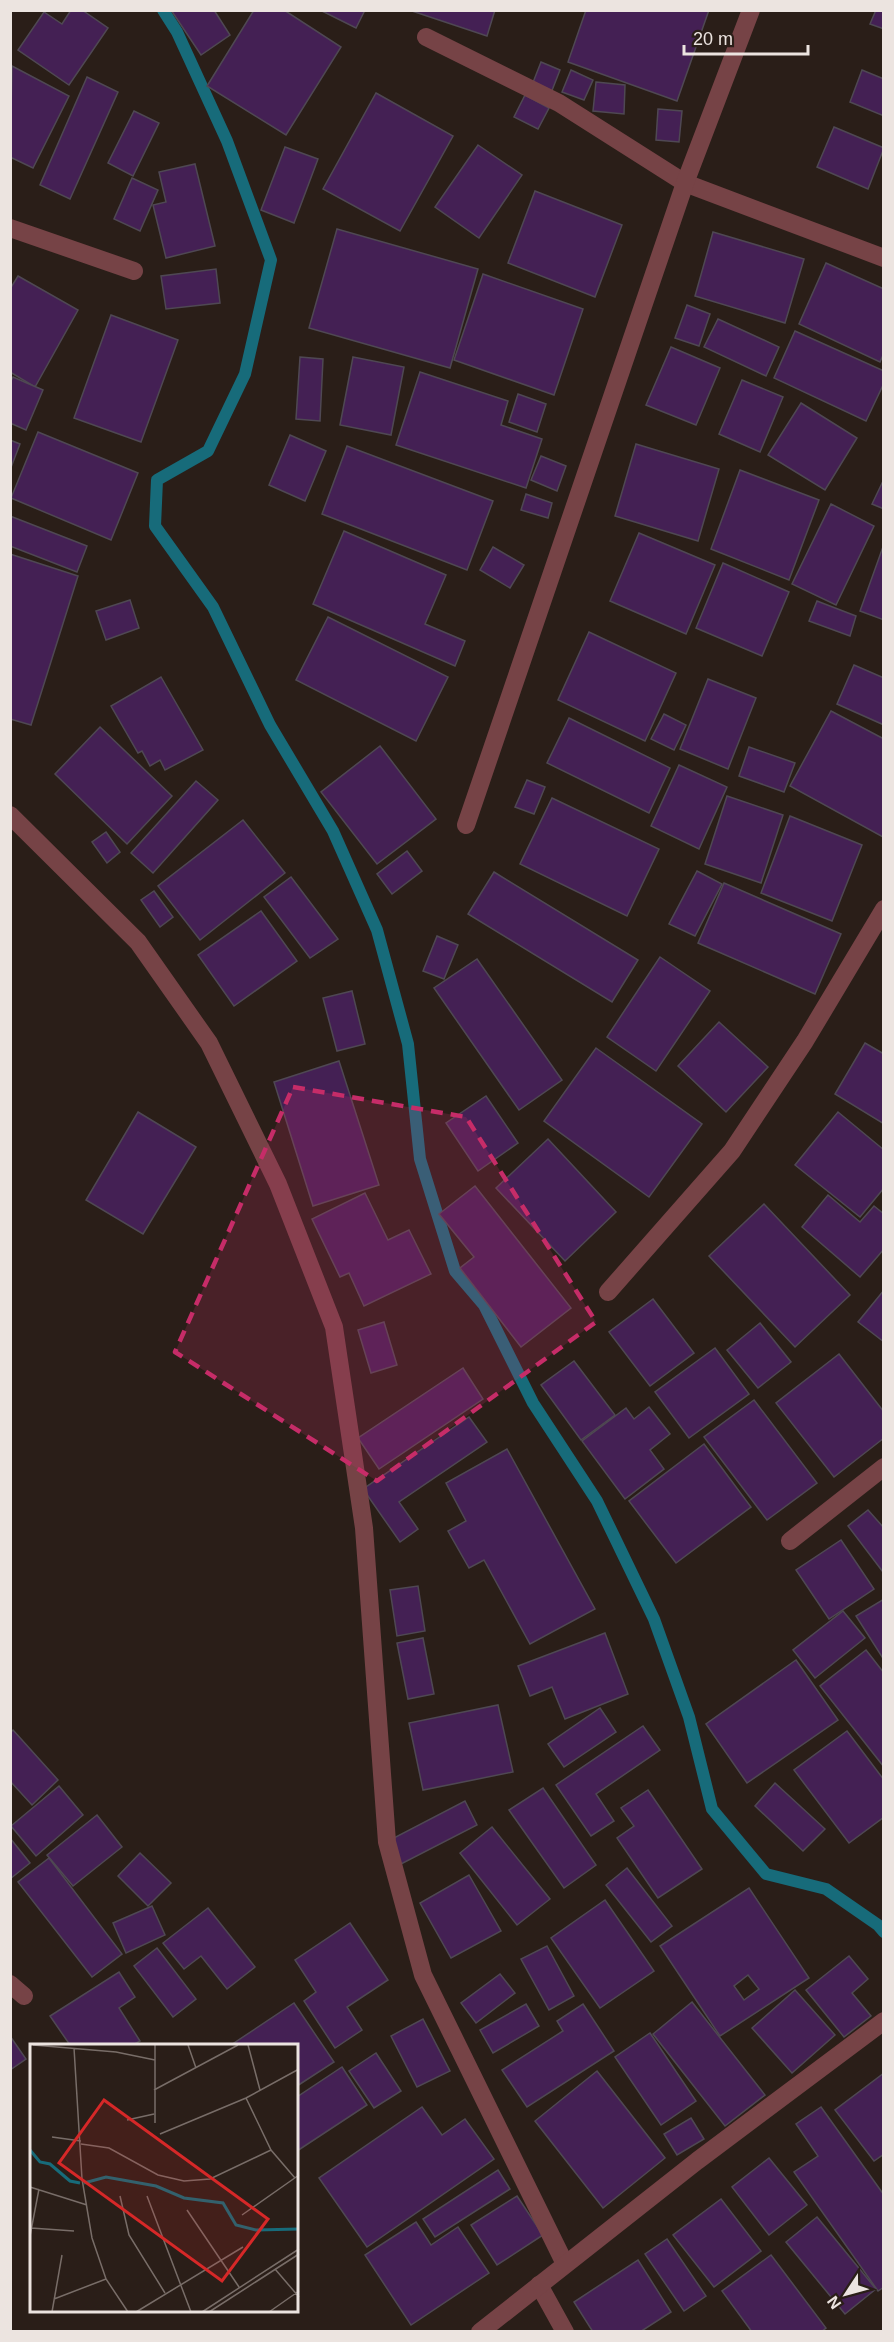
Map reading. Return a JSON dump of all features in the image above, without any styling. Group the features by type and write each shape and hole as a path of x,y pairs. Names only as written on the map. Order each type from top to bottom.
{"street":[{"path":"466,825 685,183 751,10"},
{"path":"426,38 559,104 685,183 884,258"},
{"path":"10,228 134,271"},
{"path":"10,815 138,942 209,1043 278,1184 334,1328 364,1528 387,1842 423,1975 565,2264"},
{"path":"608,1292 732,1151 805,1041 884,909"},
{"path":"790,1541 884,1467"},
{"path":"480,2331 884,2021"},
{"path":"539,2285 565,2331"}],"highlighted area":[{"path":"293,1087 466,1117 596,1322 377,1481 175,1352"}],"building":[{"path":"71,10 82,10 108,28 69,85 18,50 44,12 62,24"},
{"path":"171,10 214,10 230,35 201,55"},
{"path":"254,10 284,10 341,47 286,135 207,86"},
{"path":"320,10 365,10 356,28"},
{"path":"409,10 495,10 487,36"},
{"path":"586,10 709,10 677,101 568,62"},
{"path":"876,10 884,10 884,29 870,24"},
{"path":"541,62 560,70 551,93 532,85"},
{"path":"12,66 69,96 33,168 10,157"},
{"path":"571,70 593,80 584,100 562,92"},
{"path":"862,70 884,79 884,116 850,102"},
{"path":"87,77 118,92 70,199 40,185"},
{"path":"596,82 625,85 624,114 593,111"},
{"path":"376,93 453,136 400,231 323,189"},
{"path":"525,95 549,108 538,129 514,117"},
{"path":"658,109 682,111 679,142 656,140"},
{"path":"134,111 159,123 133,176 108,163"},
{"path":"834,127 884,148 868,189 817,167"},
{"path":"478,145 522,175 479,238 435,207"},
{"path":"285,147 318,159 294,223 261,210"},
{"path":"195,164 215,246 166,258 153,205 166,202 159,172"},
{"path":"132,178 158,190 140,231 114,219"},
{"path":"535,191 622,225 595,297 508,263"},
{"path":"337,229 478,269 450,368 309,328"},
{"path":"713,232 804,259 785,323 695,296"},
{"path":"826,263 884,289 884,353 880,362 799,324"},
{"path":"216,269 220,303 166,309 161,276"},
{"path":"483,274 583,309 554,395 454,360"},
{"path":"18,276 78,310 35,387 10,372 10,289"},
{"path":"687,305 710,314 699,346 675,338"},
{"path":"111,315 178,340 141,442 74,418"},
{"path":"718,319 779,347 766,376 704,347"},
{"path":"795,331 884,371 884,383 866,421 774,378"},
{"path":"671,347 720,368 696,425 646,405"},
{"path":"300,357 323,359 320,421 296,419"},
{"path":"353,357 404,367 391,435 340,425"},
{"path":"420,372 508,401 501,425 542,439 526,488 396,445"},
{"path":"13,377 43,390 26,430 10,423 10,383"},
{"path":"742,380 783,397 760,452 719,434"},
{"path":"518,394 546,404 537,432 509,422"},
{"path":"801,403 857,438 825,490 768,455"},
{"path":"38,432 138,473 111,540 11,498"},
{"path":"290,435 326,451 305,501 269,485"},
{"path":"10,440 20,444 10,470"},
{"path":"636,444 719,469 698,541 615,516"},
{"path":"347,446 493,501 467,570 322,514"},
{"path":"541,456 566,466 557,491 531,480"},
{"path":"740,470 819,500 789,580 711,549"},
{"path":"884,479 884,509 872,504"},
{"path":"526,494 552,503 548,518 521,510"},
{"path":"831,504 874,526 836,605 792,584"},
{"path":"10,516 87,546 77,572 10,546"},
{"path":"344,531 446,575 425,624 465,641 455,666 313,604"},
{"path":"639,533 715,565 686,634 610,601"},
{"path":"884,544 884,620 860,611"},
{"path":"493,547 524,565 510,588 480,570"},
{"path":"10,554 78,576 31,725 10,719"},
{"path":"723,563 789,592 762,656 696,628"},
{"path":"130,600 139,628 106,640 96,611"},
{"path":"817,601 856,616 850,636 809,621"},
{"path":"328,617 448,677 416,741 296,680"},
{"path":"589,632 676,673 645,741 558,700"},
{"path":"854,665 884,678 884,725 837,704"},
{"path":"161,677 203,750 165,770 160,760 150,766 142,751 138,753 111,706"},
{"path":"708,679 756,698 728,769 680,749"},
{"path":"831,711 884,739 883,837 790,786"},
{"path":"664,714 686,725 674,750 651,739"},
{"path":"569,718 670,768 649,813 547,763"},
{"path":"100,727 172,796 127,844 55,774"},
{"path":"380,746 436,819 377,864 321,792"},
{"path":"749,747 795,763 784,792 739,776"},
{"path":"679,765 727,787 699,849 651,826"},
{"path":"527,780 545,787 534,814 515,807"},
{"path":"196,781 218,800 153,873 131,853"},
{"path":"727,796 783,815 761,883 705,864"},
{"path":"552,798 659,849 627,916 520,864"},
{"path":"790,816 862,845 832,921 761,893"},
{"path":"243,820 285,873 200,940 158,886"},
{"path":"106,832 120,852 107,863 92,842"},
{"path":"407,851 422,871 392,894 377,874"},
{"path":"697,871 722,884 695,936 669,924"},
{"path":"494,872 638,960 612,1002 468,914"},
{"path":"291,877 338,939 310,958 264,897"},
{"path":"724,883 841,934 815,994 698,943"},
{"path":"154,891 173,917 160,927 141,900"},
{"path":"261,911 297,961 234,1006 198,955"},
{"path":"437,936 458,945 444,979 423,971"},
{"path":"660,957 710,991 656,1071 607,1037"},
{"path":"477,959 562,1080 519,1110 434,988"},
{"path":"352,991 365,1044 337,1051 323,998"},
{"path":"719,1022 768,1067 726,1112 678,1066"},
{"path":"865,1043 884,1054 884,1124 835,1094"},
{"path":"596,1048 702,1124 649,1197 544,1121"},
{"path":"339,1061 379,1185 313,1206 274,1082"},
{"path":"486,1096 518,1143 478,1171 446,1123"},
{"path":"138,1112 196,1147 143,1234 86,1200"},
{"path":"838,1112 884,1150 884,1188 860,1217 795,1165"},
{"path":"548,1139 616,1212 565,1261 496,1188"},
{"path":"475,1186 571,1308 521,1347 460,1268 474,1257 439,1214"},
{"path":"365,1193 388,1240 409,1230 431,1274 364,1306 349,1273 340,1277 312,1219"},
{"path":"828,1195 860,1222 874,1206 884,1214 884,1249 860,1277 802,1227"},
{"path":"764,1204 850,1295 795,1347 709,1256"},
{"path":"884,1290 884,1342 858,1322"},
{"path":"653,1299 694,1353 650,1386 609,1332"},
{"path":"384,1322 397,1365 371,1373 358,1330"},
{"path":"760,1323 791,1362 758,1388 727,1350"},
{"path":"715,1348 749,1394 689,1438 655,1392"},
{"path":"839,1354 884,1412 884,1438 834,1477 776,1403"},
{"path":"574,1361 615,1415 581,1440 541,1385"},
{"path":"463,1368 483,1399 379,1469 358,1438"},
{"path":"754,1400 817,1483 767,1520 704,1437"},
{"path":"649,1407 670,1434 650,1450 664,1469 625,1499 582,1441 626,1408 634,1419"},
{"path":"469,1417 487,1442 399,1502 418,1529 400,1542 363,1489"},
{"path":"704,1444 751,1507 676,1563 629,1501"},
{"path":"507,1449 595,1609 530,1644 484,1560 469,1568 448,1531 466,1521 446,1483"},
{"path":"868,1510 884,1528 883,1572 848,1526"},
{"path":"841,1540 874,1589 829,1619 796,1570"},
{"path":"418,1586 425,1631 397,1636 390,1590"},
{"path":"884,1599 884,1660 856,1616"},
{"path":"843,1611 865,1638 815,1678 793,1650"},
{"path":"605,1633 628,1694 565,1719 552,1687 530,1696 518,1666"},
{"path":"423,1638 434,1694 408,1699 397,1643"},
{"path":"866,1650 884,1673 884,1767 820,1686"},
{"path":"796,1660 838,1720 747,1783 706,1724"},
{"path":"498,1705 513,1772 423,1790 409,1723"},
{"path":"600,1708 616,1732 564,1767 548,1744"},
{"path":"643,1726 660,1750 596,1794 614,1821 591,1836 556,1785"},
{"path":"13,1730 58,1780 32,1805 10,1781 10,1733"},
{"path":"847,1731 884,1780 884,1817 849,1843 794,1770"},
{"path":"775,1783 825,1829 803,1851 755,1806"},
{"path":"59,1786 83,1815 36,1856 11,1826"},
{"path":"543,1788 596,1865 564,1888 509,1810"},
{"path":"648,1790 702,1869 658,1898 617,1838 634,1826 621,1808"},
{"path":"465,1801 477,1825 401,1864 388,1841"},
{"path":"97,1815 122,1847 73,1886 47,1855"},
{"path":"492,1827 550,1899 517,1925 460,1853"},
{"path":"10,1838 30,1863 10,1879"},
{"path":"140,1853 171,1883 148,1906 118,1876"},
{"path":"49,1858 122,1954 92,1977 18,1882"},
{"path":"627,1868 672,1926 651,1942 606,1885"},
{"path":"469,1875 501,1931 451,1958 420,1903"},
{"path":"749,1888 809,1978 720,2036 660,1946","holes":["748,1975 759,1989 744,2000 734,1986"]},
{"path":"605,1900 654,1971 600,2008 551,1938"},
{"path":"152,1906 165,1935 126,1953 113,1923"},
{"path":"208,1908 255,1967 227,1989 201,1956 184,1969 163,1943"},
{"path":"350,1923 388,1980 347,2007 362,2030 335,2048 304,2001 316,1992 295,1960"},
{"path":"547,1946 574,1996 549,2010 521,1959"},
{"path":"157,1948 196,1999 173,2017 134,1966"},
{"path":"849,1956 868,1979 852,1993 871,2016 844,2037 806,1990"},
{"path":"119,1972 135,1997 119,2008 140,2041 135,2044 69,2044 50,2016"},
{"path":"500,1974 515,1993 476,2023 461,2003"},
{"path":"795,1990 835,2035 792,2073 752,2028"},
{"path":"692,2002 765,2095 725,2126 653,2034"},
{"path":"294,2003 334,2062 298,2085 298,2044 232,2044"},
{"path":"526,2004 539,2026 493,2053 480,2030"},
{"path":"583,2004 614,2051 527,2107 502,2070 563,2031 557,2021"},
{"path":"423,2019 450,2071 417,2087 391,2036"},
{"path":"650,2033 696,2101 661,2125 615,2057"},
{"path":"10,2036 26,2059 10,2070"},
{"path":"376,2053 401,2091 374,2108 349,2071"},
{"path":"342,2067 367,2105 298,2150 298,2096"},
{"path":"597,2071 665,2158 603,2208 535,2121"},
{"path":"884,2073 884,2154 874,2161 835,2110"},
{"path":"422,2107 442,2135 465,2119 494,2159 367,2247 319,2178"},
{"path":"821,2107 884,2195 884,2287 878,2291 794,2172 818,2156 796,2124"},
{"path":"691,2118 704,2139 677,2155 664,2134"},
{"path":"769,2158 807,2205 769,2235 732,2187"},
{"path":"498,2170 510,2189 435,2237 423,2219"},
{"path":"517,2196 543,2235 497,2265 471,2225"},
{"path":"721,2199 761,2251 714,2287 673,2235"},
{"path":"817,2217 876,2289 845,2314 786,2242"},
{"path":"416,2222 431,2245 458,2227 489,2273 411,2325 365,2255"},
{"path":"667,2239 706,2296 684,2311 645,2254"},
{"path":"771,2255 826,2328 821,2332 752,2332 722,2291"},
{"path":"638,2260 671,2312 640,2332 593,2332 574,2302"}],"waterway":[{"path":"163,10 177,32 227,141 271,260 245,374 208,451 157,480 155,526 213,607 270,725 333,831 377,930 408,1044 420,1159 455,1271 484,1305 533,1403 597,1501 654,1619 689,1717 712,1809 766,1874 826,1889 878,1925 884,1932"}]}
